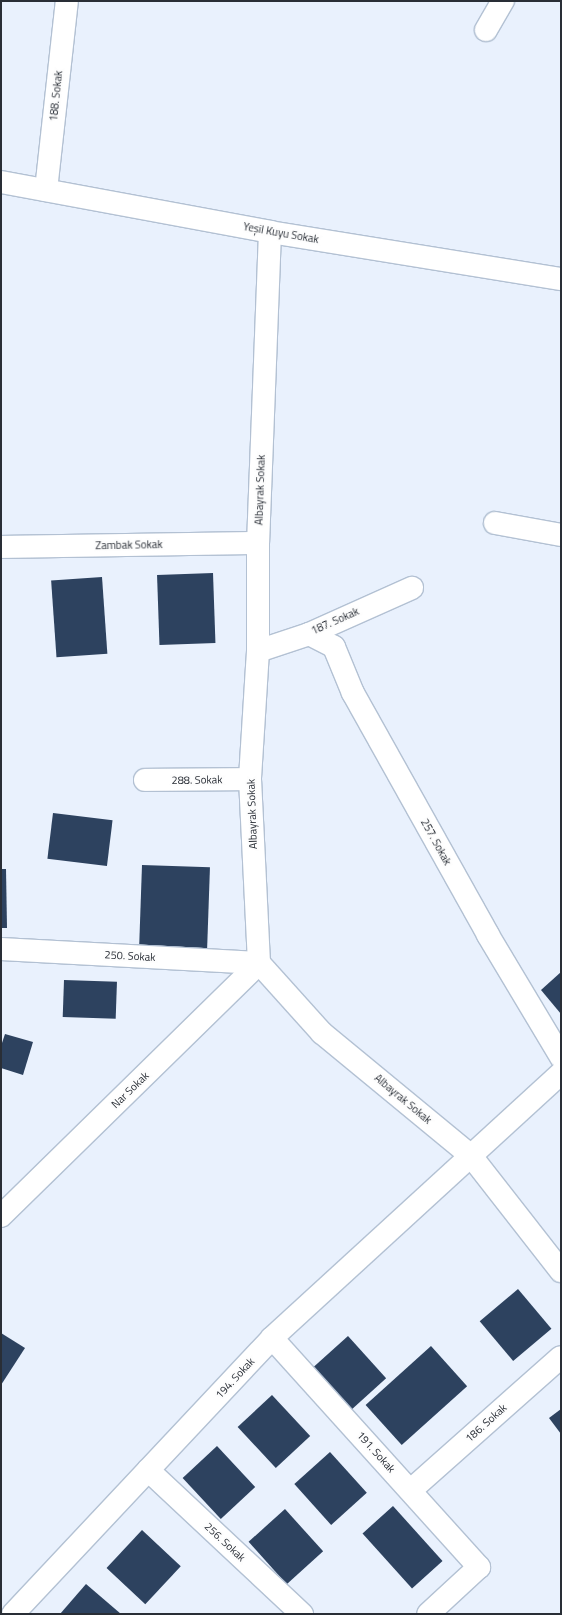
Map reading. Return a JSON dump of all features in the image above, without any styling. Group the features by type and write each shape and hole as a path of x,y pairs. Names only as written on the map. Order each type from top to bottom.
{"street":[{"name":"188. Sokak","path":"46,190 67,1"},
{"path":"486,30 503,1"},
{"name":"Yeşil Kuyu Sokak","path":"1,182 270,232 561,279"},
{"name":"Albayrak Sokak","path":"270,232 258,543 258,651 250,779 259,963 322,1033 471,1156 561,1271"},
{"path":"496,523 561,535"},
{"name":"Zambak Sokak","path":"1,547 258,543"},
{"name":"187. Sokak","path":"258,651 308,634 412,588"},
{"name":"257. Sokak","path":"308,634 334,647 360,707 488,935 561,1057"},
{"name":"288. Sokak","path":"145,780 250,779"},
{"name":"250. Sokak","path":"1,949 259,963"},
{"name":"Nar Sokak","path":"1,1216 259,963"},
{"name":"194. Sokak","path":"17,1613 272,1338 561,1072"},
{"name":"191. Sokak","path":"272,1338 479,1567 428,1614"},
{"name":"186. Sokak","path":"411,1490 561,1357"},
{"name":"256. Sokak","path":"148,1470 302,1614"}],"building":[{"path":"213,573 215,643 159,645 157,575"},
{"path":"102,577 107,654 56,657 51,581"},
{"path":"53,813 113,820 107,866 47,859"},
{"path":"142,865 210,867 207,952 139,950"},
{"path":"1,869 6,869 7,928 1,928"},
{"path":"561,972 561,1014 541,990"},
{"path":"64,980 117,982 116,1019 63,1017"},
{"path":"5,1034 33,1042 23,1075 1,1068 1,1046"},
{"path":"518,1289 551,1329 513,1361 480,1321"},
{"path":"1,1333 25,1348 1,1385"},
{"path":"348,1336 386,1378 350,1411 312,1369"},
{"path":"431,1346 467,1386 402,1445 366,1405"},
{"path":"272,1395 310,1436 276,1468 238,1427"},
{"path":"561,1409 561,1434 549,1418"},
{"path":"217,1446 255,1487 221,1519 183,1478"},
{"path":"330,1452 367,1493 331,1525 294,1484"},
{"path":"393,1506 443,1561 412,1588 363,1533"},
{"path":"285,1509 323,1551 287,1584 249,1542"},
{"path":"142,1530 181,1566 145,1604 107,1568"},
{"path":"86,1584 121,1614 60,1614"}]}
